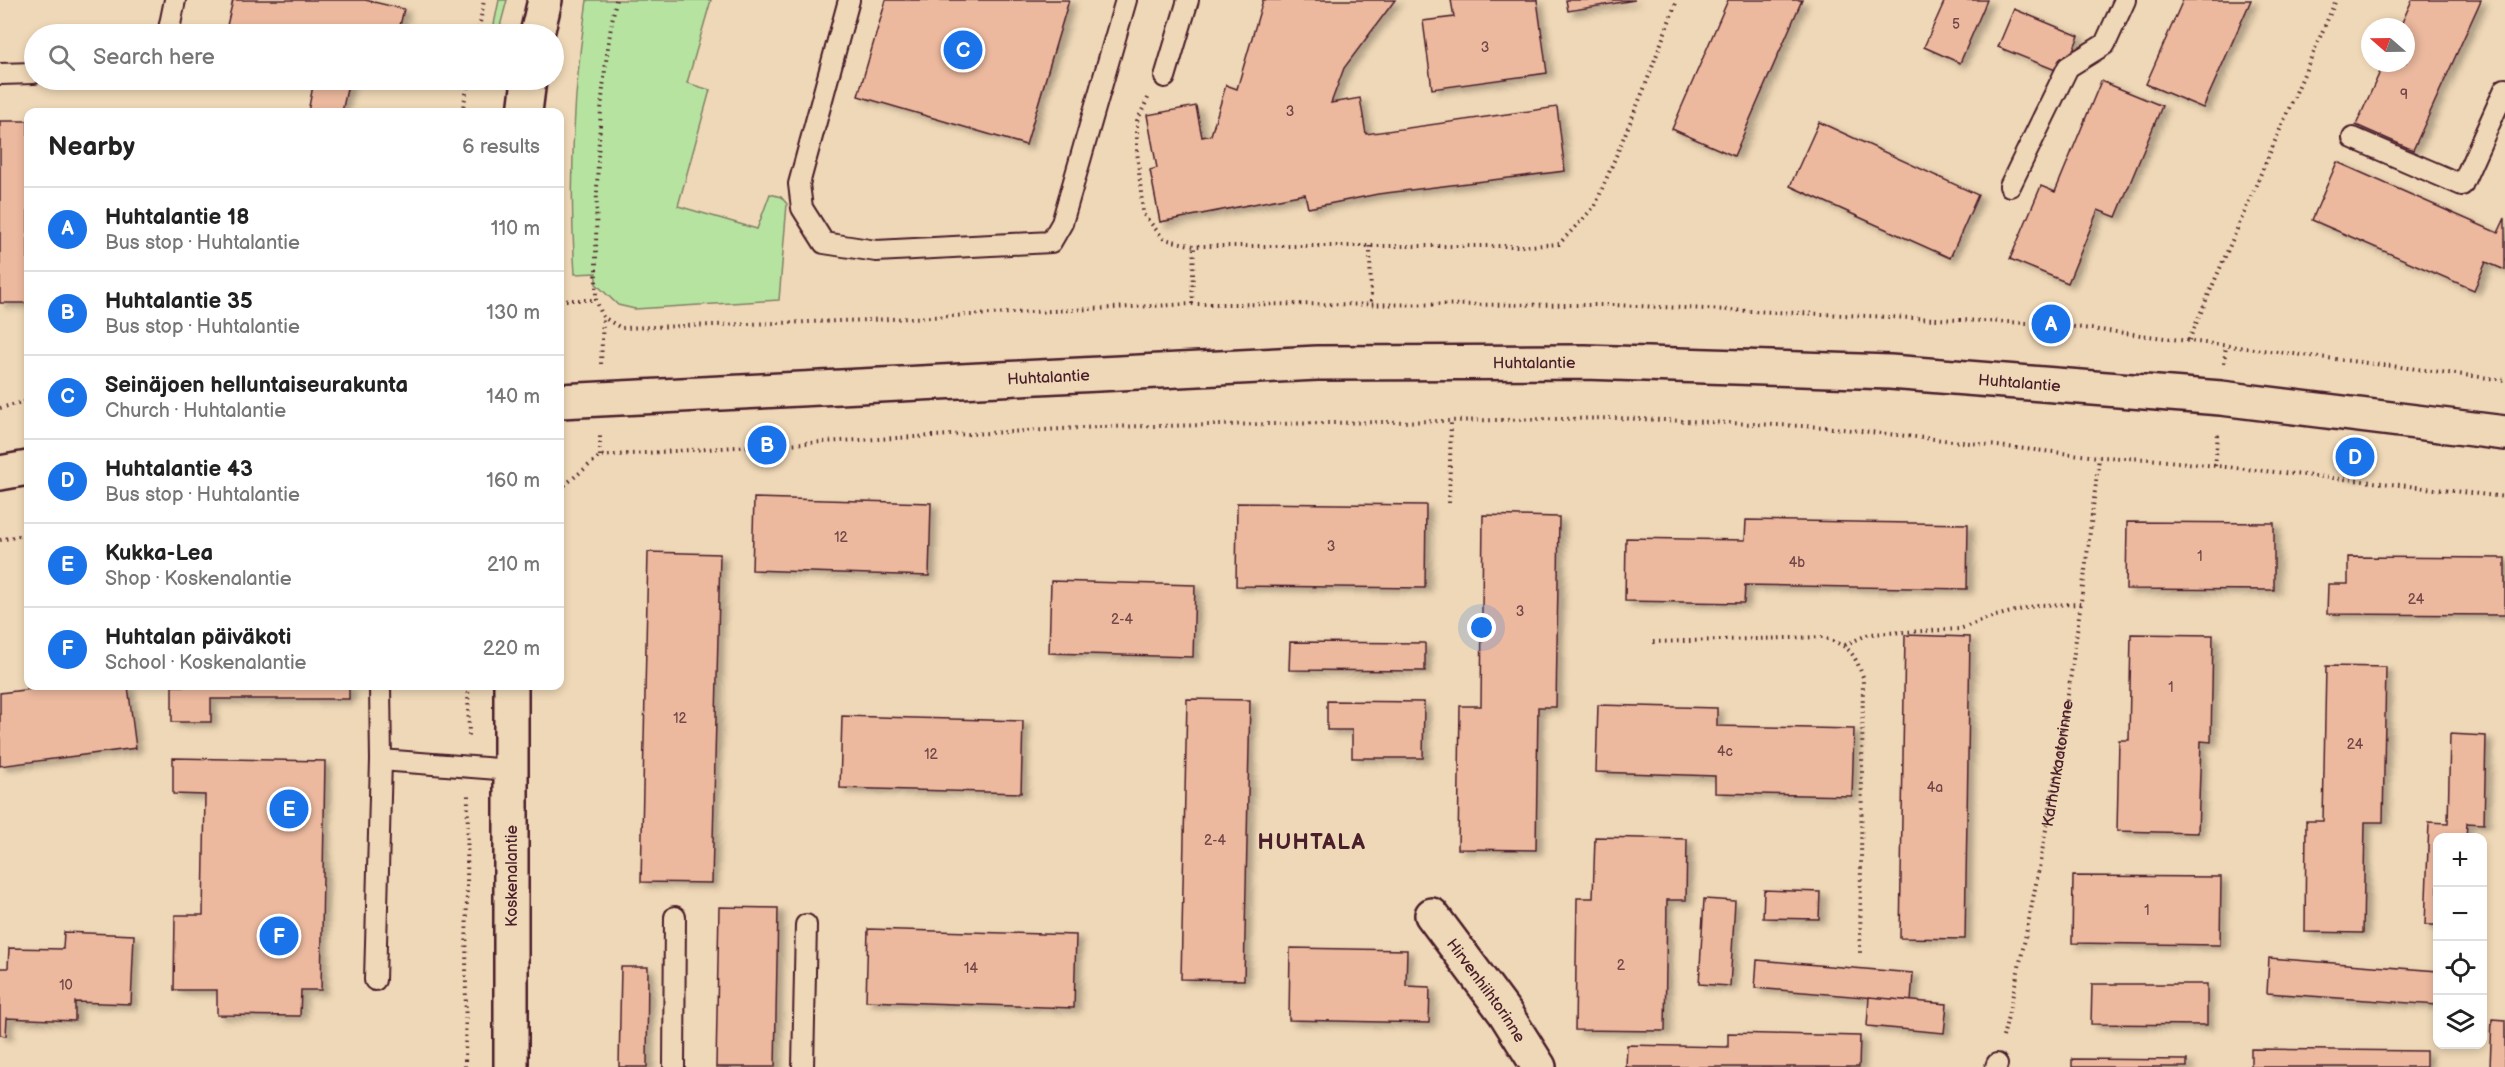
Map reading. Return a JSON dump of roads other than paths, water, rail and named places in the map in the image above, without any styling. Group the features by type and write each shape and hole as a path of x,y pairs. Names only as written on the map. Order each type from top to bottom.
{"main road":[{"path":"539,24 545,0"},
{"path":"526,108 528,90"},
{"name":"Huhtalantie","path":"564,401 1317,363 1585,362 1914,374 2221,398 2505,433"},
{"path":"0,473 24,469"},
{"name":"Koskenalantie","path":"511,1067 512,690"},
{"name":"Hirvenhiihtorinne","path":"1432,915 1505,1013 1539,1067"}],"lane":[{"path":"170,24 175,0"},
{"path":"849,0 799,184 802,208 824,243 876,251 1051,242 1062,223 1126,0"},
{"path":"1165,77 1188,0"},
{"path":"2010,186 2068,67 2105,44 2121,1"},
{"path":"0,74 24,73"},
{"path":"2353,138 2462,185 2505,90"},
{"path":"375,980 381,760 380,690"},
{"path":"381,760 510,770"},
{"path":"674,1067 675,917"},
{"path":"803,1067 806,925"}],"place":[{"name":"Seinäjoen helluntaiseurakunta","path":"963,50"},
{"name":"Huhtalantie 18","path":"2051,324"},
{"name":"Huhtalantie 35","path":"767,445"},
{"name":"Huhtalantie 43","path":"2355,457"},
{"name":"Kukka-Lea","path":"289,809"},
{"name":"Huhtalan päiväkoti","path":"279,936"}],"district":[{"name":"HUHTALA","path":"1312,841"}]}
